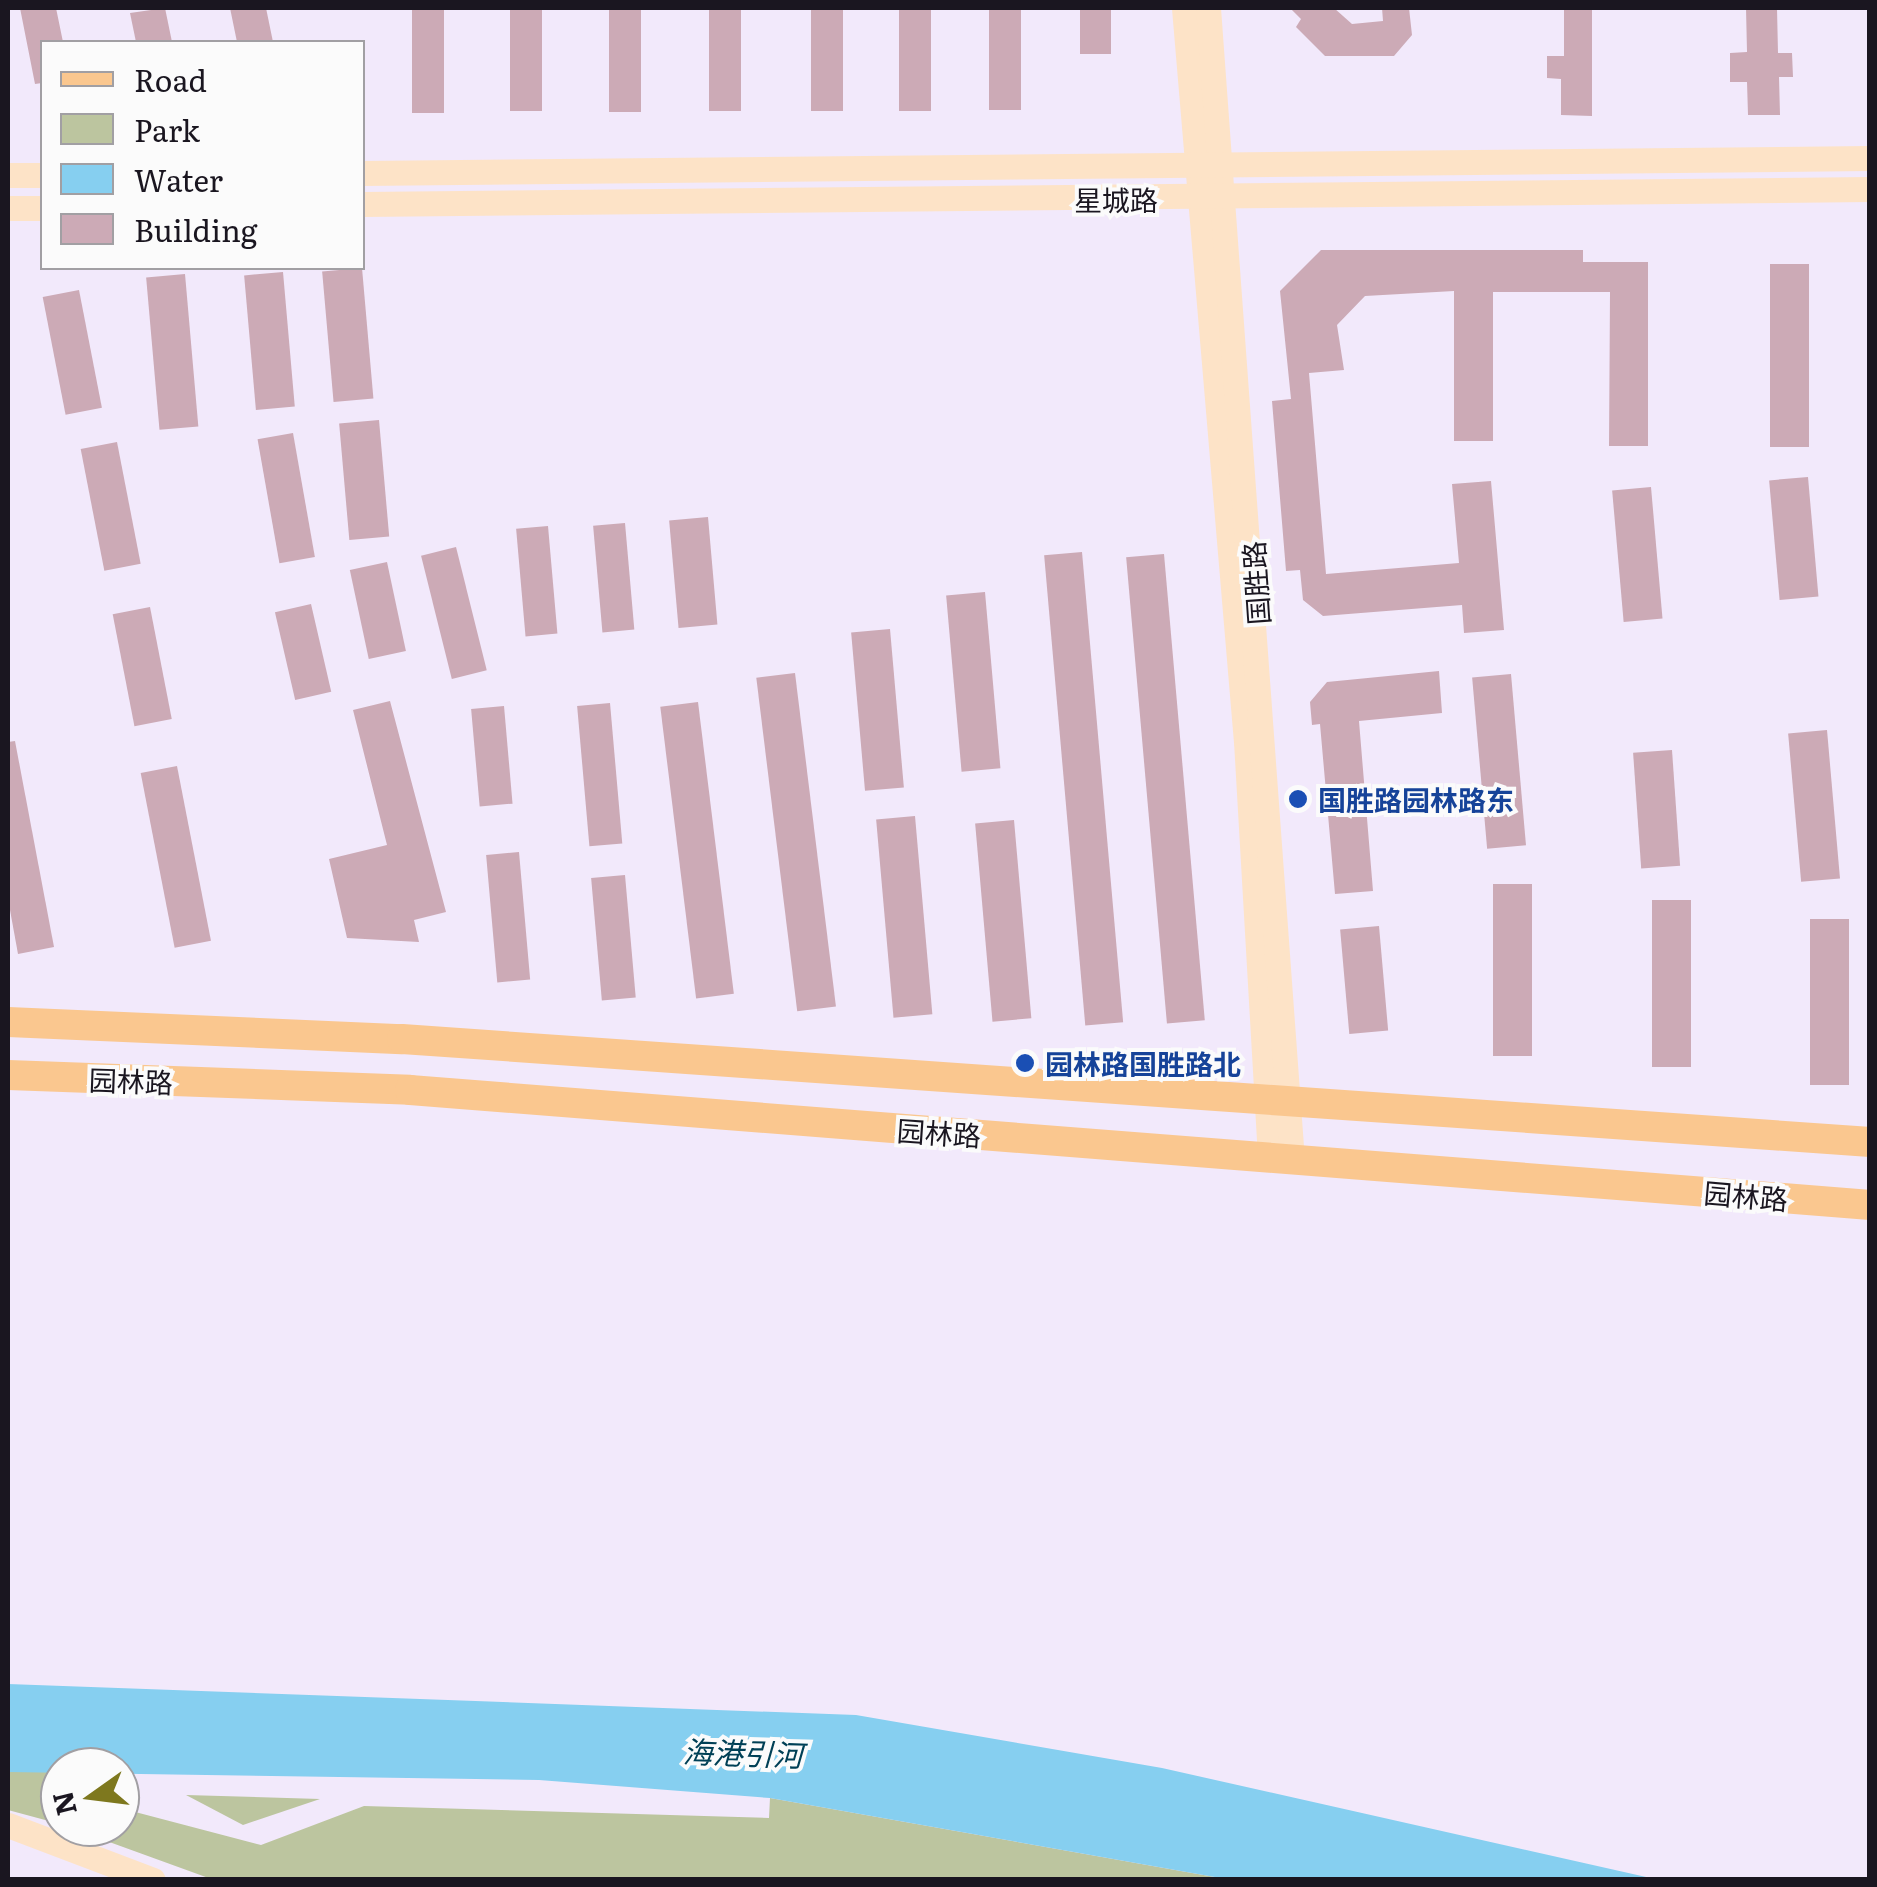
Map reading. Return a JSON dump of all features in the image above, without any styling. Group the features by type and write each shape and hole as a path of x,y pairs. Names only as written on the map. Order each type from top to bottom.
{"main road":[{"name":"园林路","path":"8,1022 1278,1096 1870,1142"},
{"name":"园林路","path":"8,1076 410,1090 1870,1205"}],"street":[{"name":"国胜路","path":"1184,8 1213,198 1281,1158"},
{"name":"国胜路","path":"1208,8 1210,168"},
{"name":"星城路","path":"365,173 1210,168 1870,158"},
{"path":"8,176 40,175"},
{"name":"星城路","path":"365,204 1870,189"},
{"path":"8,208 40,208"},
{"path":"8,1825 153,1880"}],"green space":[{"path":"8,1772 40,1772 40,1819 8,1810"},
{"path":"186,1795 320,1799 243,1825"},
{"path":"770,1798 1226,1879 214,1880 123,1847 140,1847 140,1813 261,1845 364,1806 769,1818"}],"water":[{"name":"海港引河","path":"8,1684 856,1715 1162,1768 1655,1879 1226,1879 770,1798 539,1780 140,1774 140,1747 40,1747 40,1772 8,1772"}],"building":[{"path":"20,8 56,8 63,40 40,40 40,83 35,84"},
{"path":"165,8 172,40 136,40 130,13"},
{"path":"230,8 266,8 273,40 237,40"},
{"path":"412,8 444,8 444,113 412,113"},
{"path":"510,8 542,8 542,111 510,111"},
{"path":"609,8 641,8 641,112 609,112"},
{"path":"709,8 741,8 741,111 709,111"},
{"path":"811,8 843,8 843,111 811,111"},
{"path":"899,8 931,8 931,111 899,111"},
{"path":"989,8 1021,8 1021,110 989,110"},
{"path":"1080,8 1111,8 1111,54 1080,54"},
{"path":"1290,8 1334,8 1352,24 1383,21 1382,8 1409,8 1412,35 1394,56 1325,56 1296,27 1301,19"},
{"path":"1564,8 1592,8 1592,116 1561,115 1561,79 1547,78 1547,56 1564,56"},
{"path":"1746,8 1777,8 1778,53 1792,53 1793,77 1779,77 1780,115 1748,115 1747,82 1730,82 1730,53 1747,52"},
{"path":"1321,250 1583,250 1583,262 1648,262 1648,446 1609,446 1610,292 1493,292 1493,441 1454,441 1454,291 1365,296 1337,325 1344,370 1309,373 1326,574 1459,563 1452,484 1491,481 1504,630 1464,633 1462,605 1323,616 1303,600 1300,570 1286,571 1272,401 1291,399 1280,291"},
{"path":"1770,264 1809,264 1809,447 1770,447"},
{"path":"362,270 373,399 334,402 322,271"},
{"path":"283,272 295,406 256,410 244,275"},
{"path":"185,274 198,426 159,430 146,277"},
{"path":"79,290 102,408 66,415 43,297"},
{"path":"379,420 389,537 349,540 339,423"},
{"path":"293,433 315,557 279,563 258,439"},
{"path":"117,442 141,564 104,571 81,449"},
{"path":"1808,477 1818,597 1780,600 1769,480"},
{"path":"1651,487 1663,618 1624,622 1612,490"},
{"path":"708,517 717,625 679,628 669,520"},
{"path":"625,523 634,630 602,632 593,526"},
{"path":"548,526 557,634 526,636 516,529"},
{"path":"456,547 487,670 452,679 421,556"},
{"path":"1082,552 1123,1022 1085,1026 1044,555"},
{"path":"1164,554 1205,1020 1167,1024 1126,557"},
{"path":"387,562 406,651 369,659 350,570"},
{"path":"985,592 1000,768 962,772 946,595"},
{"path":"311,604 331,692 295,700 275,612"},
{"path":"150,607 172,719 134,726 113,614"},
{"path":"890,629 904,787 865,791 851,632"},
{"path":"1439,671 1442,713 1359,721 1373,891 1335,894 1320,724 1312,725 1310,702 1327,682"},
{"path":"795,673 836,1006 797,1011 756,678"},
{"path":"1511,674 1526,845 1487,849 1472,677"},
{"path":"390,701 446,912 414,920 419,942 347,938 329,859 387,845 353,710"},
{"path":"698,702 734,994 696,998 660,707"},
{"path":"610,703 622,843 589,846 577,706"},
{"path":"504,706 513,804 480,807 471,709"},
{"path":"1827,730 1840,878 1801,882 1788,733"},
{"path":"15,741 54,947 18,954 8,899 8,742"},
{"path":"1672,750 1680,866 1641,868 1633,753"},
{"path":"177,766 211,941 175,948 141,773"},
{"path":"915,816 932,1014 893,1018 876,819"},
{"path":"1014,820 1031,1018 992,1022 975,823"},
{"path":"519,852 530,980 497,982 486,855"},
{"path":"625,875 636,998 602,1000 591,878"},
{"path":"1493,884 1532,884 1532,1056 1493,1056"},
{"path":"1652,900 1691,900 1691,1067 1652,1067"},
{"path":"1810,919 1849,919 1849,1085 1810,1085"},
{"path":"1379,926 1388,1031 1349,1034 1340,929"}],"place":[{"name":"国胜路园林路东","path":"1298,799"},
{"name":"园林路国胜路北","path":"1025,1063"}]}
